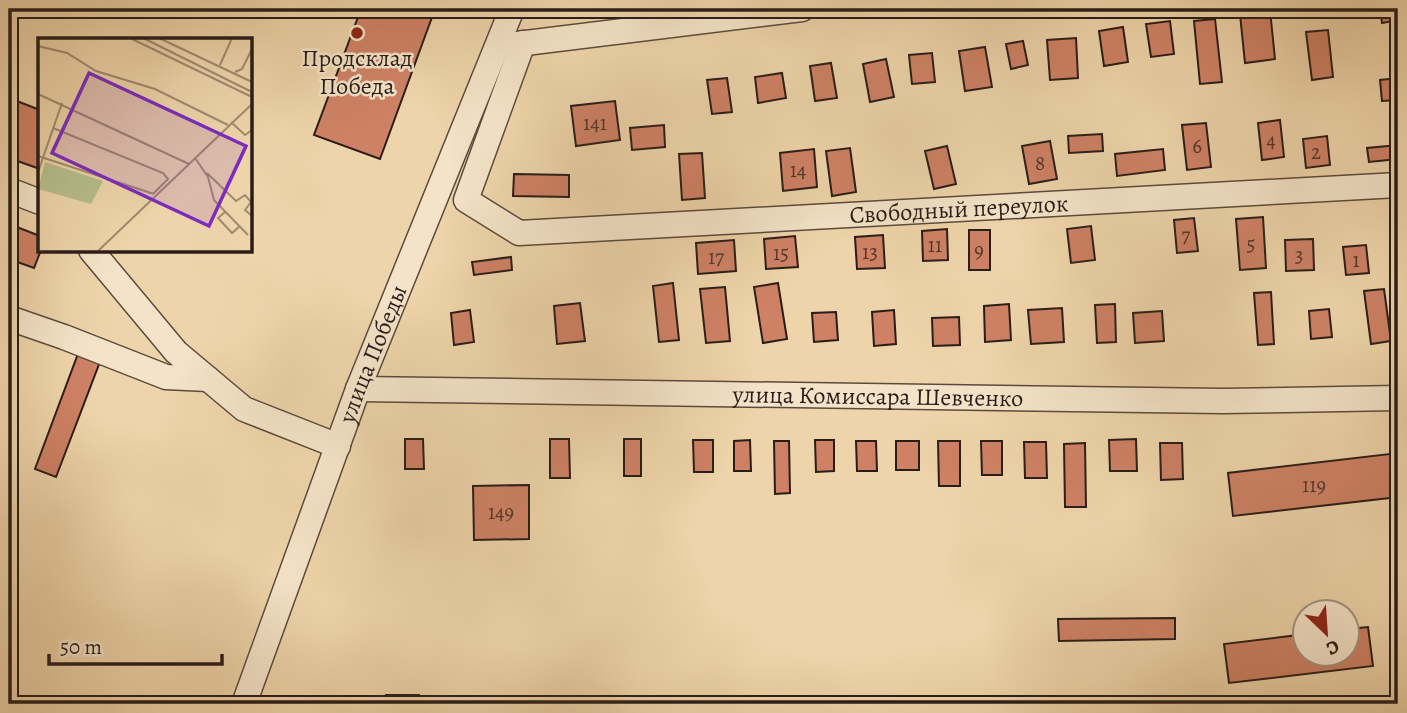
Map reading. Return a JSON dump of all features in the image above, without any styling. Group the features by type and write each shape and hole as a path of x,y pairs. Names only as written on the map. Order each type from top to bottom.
{"street":[{"name":"улица Победы","path":"244,704 358,389 512,9"},
{"path":"498,46 802,9"},
{"name":"Свободный переулок","path":"523,43 466,200 519,233 1398,185"},
{"path":"9,190 38,201"},
{"path":"93,252 176,352 244,408 338,446"},
{"path":"9,318 166,377 208,379"},
{"name":"улица Комиссара Шевченко","path":"358,389 1223,401 1398,398"}],"building":[{"path":"361,9 435,9 380,159 314,135"},
{"path":"1380,9 1398,9 1398,20 1382,23"},
{"path":"1270,10 1275,59 1245,63 1240,14"},
{"path":"1215,19 1222,82 1200,84 1194,21"},
{"path":"1170,21 1174,54 1151,57 1146,24"},
{"path":"1123,27 1128,62 1104,66 1099,31"},
{"path":"1328,30 1333,77 1312,80 1306,32"},
{"path":"1076,38 1078,78 1050,80 1047,40"},
{"path":"1023,41 1028,65 1011,69 1006,44"},
{"path":"985,47 992,87 965,91 959,51"},
{"path":"932,53 935,82 912,84 909,55"},
{"path":"886,59 894,97 870,102 863,64"},
{"path":"831,63 837,98 815,101 810,66"},
{"path":"782,73 786,98 758,103 755,77"},
{"path":"727,78 732,112 712,114 707,80"},
{"path":"1398,78 1398,100 1382,101 1380,80"},
{"path":"9,98 38,109 38,168 9,158"},
{"path":"615,101 620,140 576,146 571,106"},
{"path":"1280,120 1284,157 1262,160 1258,123"},
{"path":"1206,123 1211,167 1187,170 1182,125"},
{"path":"664,125 665,147 632,150 630,128"},
{"path":"1102,134 1103,151 1069,153 1068,136"},
{"path":"1327,136 1330,165 1306,168 1303,139"},
{"path":"1050,141 1057,179 1029,184 1022,146"},
{"path":"1398,145 1398,159 1369,162 1367,148"},
{"path":"947,146 956,184 934,189 925,151"},
{"path":"850,148 856,192 832,196 826,151"},
{"path":"814,149 817,187 783,191 780,153"},
{"path":"1163,149 1165,170 1117,176 1115,154"},
{"path":"702,153 705,198 682,200 679,154"},
{"path":"514,174 569,175 569,197 513,196"},
{"path":"1263,217 1266,268 1240,270 1236,219"},
{"path":"1194,218 1198,251 1177,253 1174,220"},
{"path":"9,224 38,235 38,252 40,252 34,268 9,259"},
{"path":"1091,226 1095,260 1071,263 1067,229"},
{"path":"947,229 948,260 923,261 922,231"},
{"path":"969,230 990,230 990,270 969,270"},
{"path":"883,235 885,268 857,269 855,237"},
{"path":"795,236 798,267 766,269 764,239"},
{"path":"1313,239 1314,270 1286,271 1285,240"},
{"path":"734,240 736,271 698,274 696,243"},
{"path":"1366,245 1369,273 1346,275 1343,247"},
{"path":"511,257 512,270 474,275 472,262"},
{"path":"673,283 679,340 659,342 653,286"},
{"path":"778,283 787,339 763,343 754,287"},
{"path":"725,287 730,341 706,343 700,289"},
{"path":"1384,289 1391,341 1371,344 1364,291"},
{"path":"1271,292 1274,344 1258,345 1254,293"},
{"path":"580,303 585,341 557,344 554,306"},
{"path":"1009,304 1011,340 985,342 984,306"},
{"path":"1115,304 1116,342 1097,343 1095,305"},
{"path":"1062,308 1064,342 1031,344 1028,310"},
{"path":"1329,309 1332,337 1311,339 1309,311"},
{"path":"470,310 474,342 454,345 451,313"},
{"path":"894,310 896,344 874,346 872,312"},
{"path":"1162,311 1164,341 1135,343 1133,313"},
{"path":"836,312 838,340 814,342 812,313"},
{"path":"959,317 960,345 933,346 932,318"},
{"path":"79,351 101,359 56,477 35,469"},
{"path":"405,439 423,439 424,469 405,469"},
{"path":"550,439 569,439 570,478 550,478"},
{"path":"624,439 641,439 641,476 624,476"},
{"path":"1136,439 1137,471 1110,471 1109,440"},
{"path":"693,440 713,440 713,472 694,472"},
{"path":"750,440 751,471 734,471 734,441"},
{"path":"815,440 834,440 834,471 816,472"},
{"path":"774,441 789,441 790,493 775,494"},
{"path":"856,441 876,441 877,471 857,471"},
{"path":"896,441 919,441 919,470 896,470"},
{"path":"938,441 960,441 960,486 939,486"},
{"path":"981,441 1002,441 1002,475 982,475"},
{"path":"1024,442 1046,442 1047,478 1025,478"},
{"path":"1085,443 1086,507 1065,507 1064,444"},
{"path":"1160,443 1182,443 1183,479 1161,480"},
{"path":"1398,453 1398,497 1233,516 1228,473"},
{"path":"529,485 529,539 474,540 473,486"},
{"path":"1175,618 1175,639 1059,641 1058,619"},
{"path":"1368,627 1373,666 1362,667 1362,628"},
{"path":"1292,636 1292,668 1356,668 1229,683 1224,644"},
{"path":"386,695 419,695 419,704 386,704"}],"place":[{"name":"Продсклад Победа","path":"357,33"}]}
